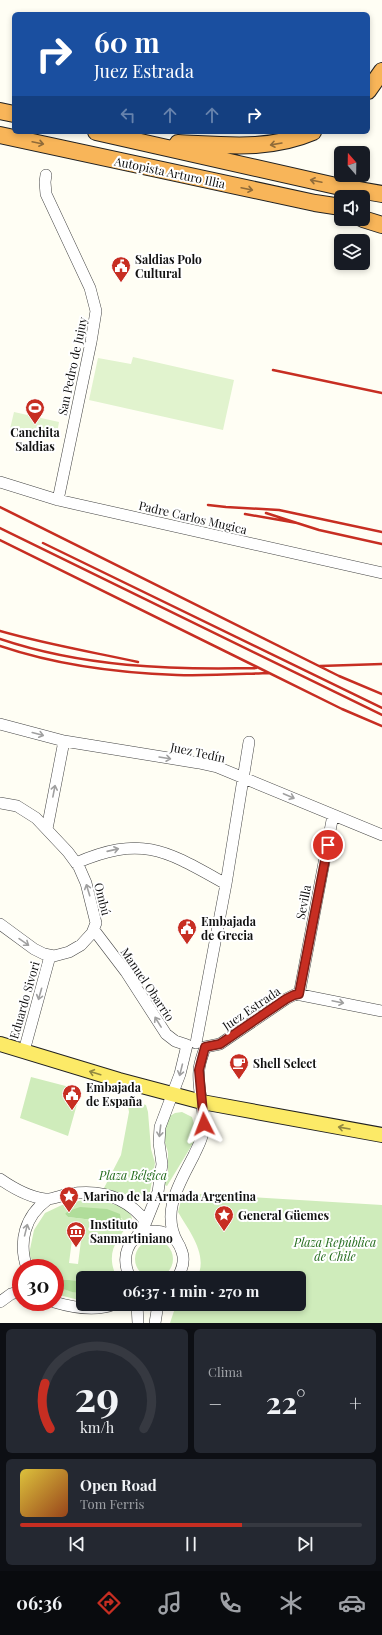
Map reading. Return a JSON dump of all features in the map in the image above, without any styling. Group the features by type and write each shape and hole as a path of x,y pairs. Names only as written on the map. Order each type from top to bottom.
{"highway":[{"path":"370,87 382,71"},
{"path":"0,111 12,114"},
{"name":"Autopista Arturo Illia","path":"105,134 336,186 382,194"},
{"path":"138,141 254,146 284,142 307,134"},
{"name":"Autopista Arturo Illia","path":"0,135 314,203 334,206"},
{"path":"314,203 334,210"},
{"path":"370,212 382,214"},
{"path":"370,221 382,225"}],"main road":[{"path":"0,1044 173,1095 202,1102 382,1135"}],"street":[{"name":"San Pedro de Jujuy","path":"46,175 46,194 90,288 96,311 91,342 58,500"},
{"name":"Padre Carlos Mugica","path":"0,482 58,500 382,573"},
{"name":"Juez Tedín","path":"0,724 64,741 199,763 226,770 382,835"},
{"path":"47,829 64,741"},
{"path":"181,1271 183,1260 181,1250 172,1232 170,1212 180,1180 193,1156 203,1132 202,1102 196,1045 226,884 250,742"},
{"name":"Ombú","path":"0,803 17,806 23,809 36,818 47,829 76,864 83,877 91,901 95,916 94,930 85,942 74,950 63,954 50,956"},
{"name":"Sevilla","path":"299,994 333,815"},
{"path":"76,864 98,854 119,849 135,847 152,849 169,854 226,884"},
{"path":"0,924 34,949 50,956"},
{"name":"Manuel Obarrio","path":"94,930 126,972 166,1034 175,1041 196,1045"},
{"name":"Eduardo Sivori","path":"24,1051 50,956"},
{"name":"Juez Estrada","path":"196,1045 220,1044 286,999 299,994 382,1011"},
{"path":"127,1271 126,1255 130,1244 138,1236 146,1222 154,1203 160,1180 162,1164 159,1143 160,1127 180,1074 196,1045"},
{"path":"0,1179 24,1193 33,1197 47,1200 77,1193 94,1193 124,1200 130,1204 146,1222"},
{"path":"25,1259 23,1249 25,1231 28,1222 33,1213 47,1200"},
{"path":"138,1236 147,1232 160,1232 169,1235 178,1243"},
{"path":"0,1302 12,1294"},
{"path":"64,1304 76,1307"},
{"path":"137,1311 138,1323"},
{"path":"155,1323 157,1311"}],"green space":[{"path":"133,357 234,380 223,430 89,400 98,358 131,364"},
{"name":"Canchita Saldias","path":"14,412 59,422 56,439 10,429"},
{"path":"31,1077 81,1090 68,1136 20,1118"},
{"name":"Plaza Bélgica","path":"127,1100 146,1105 151,1149 155,1163 150,1192 139,1196 127,1195 104,1188 121,1155 129,1112"},
{"path":"182,1112 192,1117 196,1131 195,1140 167,1186 164,1185 168,1171 168,1152 162,1134 170,1116 175,1113"},
{"name":"Plaza República de Chile","path":"183,1193 382,1205 382,1323 170,1323 174,1311 306,1311 306,1271 199,1271 201,1261 199,1252 192,1235 178,1212"},
{"path":"87,1199 114,1204 126,1210 132,1219 114,1246 112,1253 114,1271 76,1271 76,1280 64,1280 64,1259 32,1259 29,1254 34,1230 45,1213 62,1205","holes":["65,1214 122,1218 117,1223 68,1217","73,1232 82,1233 78,1264 69,1263"]},
{"path":"80,1207 107,1209 120,1214 121,1220 118,1223 68,1217 65,1214 68,1211"},
{"path":"150,1240 158,1240 165,1243 170,1248 173,1255 173,1263 169,1271 139,1271 135,1263 135,1255 138,1248 143,1243"},
{"path":"64,1280 76,1280 76,1293 64,1289"},
{"path":"64,1289 76,1293 76,1299 64,1296"}],"railway":[{"path":"273,370 382,393"},
{"path":"208,505 279,510 382,532"},
{"path":"0,507 339,676 382,694"},
{"path":"245,514 297,523 266,513"},
{"path":"297,523 319,530 382,544"},
{"path":"0,528 382,715"},
{"path":"0,540 342,709 382,726"},
{"path":"43,543 382,708"},
{"path":"0,631 51,644 138,662"},
{"path":"0,639 63,656 126,665 191,668 256,668"},
{"path":"0,646 21,653 65,663 110,670 189,675 269,673"},
{"path":"320,666 382,664"}],"place":[{"name":"Saldias Polo Cultural","path":"121,283"},
{"name":"Canchita Saldias","path":"35,425"},
{"name":"Embajada de Grecia","path":"187,945"},
{"name":"Shell Select","path":"239,1080"},
{"name":"Embajada de España","path":"72,1111"},
{"name":"Marino de la Armada Argentina","path":"69,1213"},
{"name":"General Güemes","path":"224,1232"},
{"name":"Instituto Sanmartiniano","path":"76,1248"}],"route":[{"path":"204,1124 199,1070 205,1047 208,1048 220,1044 286,999 299,994 328,845"}]}
